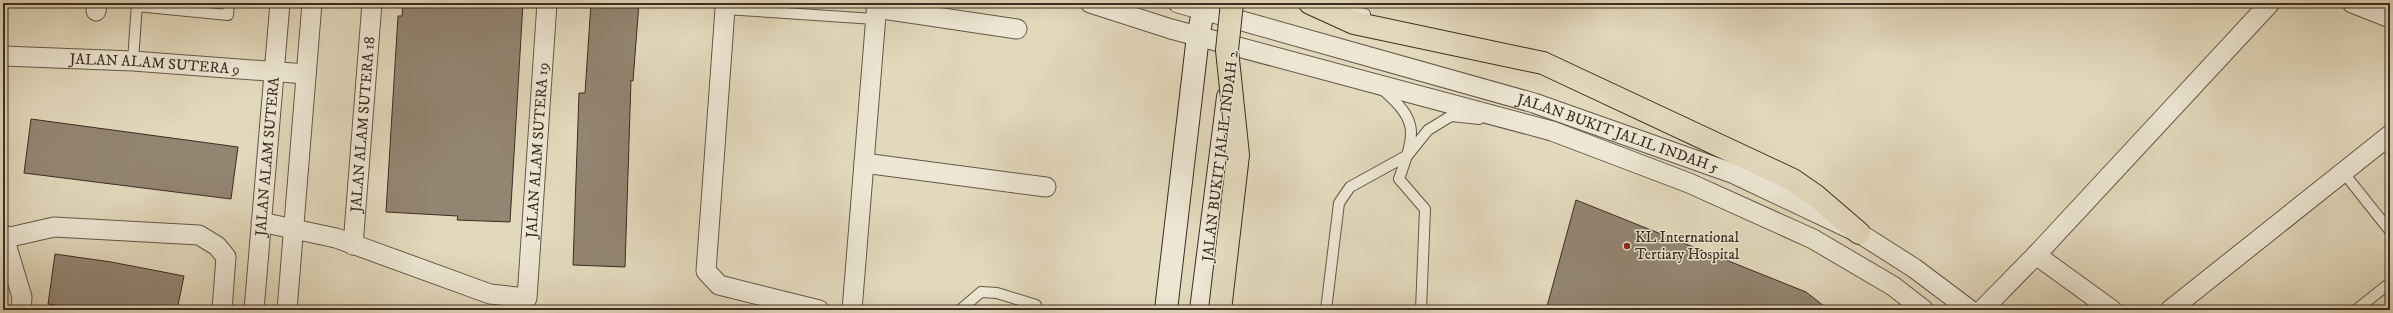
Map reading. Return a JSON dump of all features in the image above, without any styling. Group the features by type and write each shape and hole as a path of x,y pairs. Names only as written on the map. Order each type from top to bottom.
{"highway":[{"path":"1310,3 1354,23 1544,63 1793,180 1816,196 1859,233"},
{"path":"1220,310 1238,155 1227,50 1237,8"}],"street":[{"name":"JALAN ALAM SUTERA","path":"254,310 280,3"},
{"path":"287,310 312,3"},
{"name":"JALAN ALAM SUTERA 18","path":"353,245 372,3"},
{"name":"JALAN ALAM SUTERA 19","path":"353,245 490,294 526,298 547,3"},
{"name":"JALAN BUKIT JALIL INDAH 5","path":"1090,3 1234,46 1552,131 1689,183 1813,239 1893,286 1924,310"},
{"name":"JALAN BUKIT JALIL INDAH 5","path":"1178,3 1204,7 1237,8 1541,106 1732,173 1859,233 1914,268 1970,310"},
{"path":"1982,310 2036,255 2270,3"},
{"path":"2352,3 2390,18"},
{"path":"1166,310 1198,36 1204,7"},
{"name":"JALAN BUKIT JALIL INDAH 2","path":"1201,310 1234,46 1237,8"},
{"path":"725,9 706,271 719,285 820,310"},
{"path":"852,310 876,10 1018,29"},
{"name":"JALAN ALAM SUTERA 9","path":"3,56 133,61 306,74"},
{"path":"2170,310 2390,135"},
{"path":"864,163 1046,187"},
{"path":"261,222 336,238 353,245"},
{"path":"21,310 22,297 4,236 54,227 200,235 216,246 226,257 222,310"},
{"path":"2036,255 2112,310"}],"lane":[{"path":"133,61 136,4 228,15 229,3"},
{"path":"1344,3 1355,12 1528,52"},
{"path":"725,9 876,10"},
{"path":"1375,83 1401,105 1412,126 1408,155 1399,179 1425,209 1421,310"},
{"path":"1326,310 1339,203 1350,187 1408,155 1428,130 1451,116 1525,124"},
{"path":"2343,172 2390,231"},
{"path":"2356,310 2390,283"},
{"path":"960,310 981,292 996,293 1036,305 1037,310"}],"building":[{"path":"403,3 523,3 510,222 457,220 458,216 386,212 398,16 402,16"},
{"path":"591,3 639,3 633,81 631,80 625,267 573,265 579,93 585,93"},
{"path":"31,119 238,147 231,199 24,173"},
{"name":"KL International Tertiary Hospital","path":"1576,200 1806,292 1829,310 1546,310"},
{"path":"55,254 111,262 184,276 177,310 90,310 48,304"}],"place":[{"name":"KL International Tertiary Hospital","path":"1627,246"}]}
